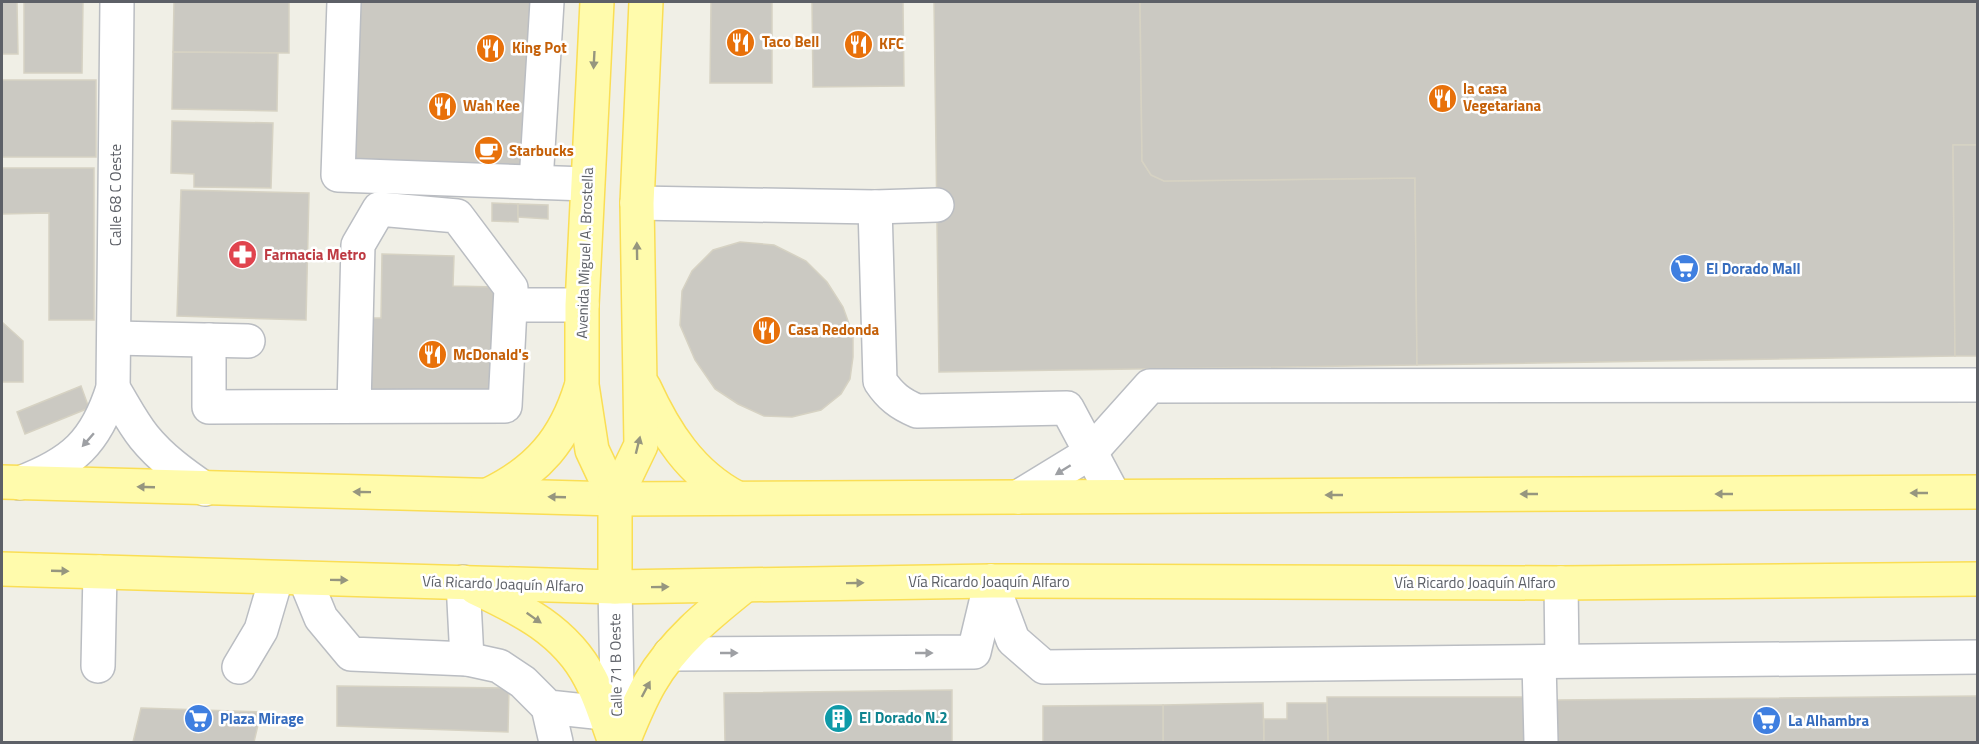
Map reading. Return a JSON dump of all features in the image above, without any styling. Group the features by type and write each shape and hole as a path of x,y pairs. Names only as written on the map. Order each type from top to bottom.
{"main road":[{"name":"Avenida Miguel A. Brostella","path":"597,2 582,305 582,385 592,450 615,499"},
{"name":"Avenida Miguel A. Brostella","path":"615,587 615,499 640,445 637,203 646,2"},
{"path":"639,377 660,421 680,450 710,481 737,498"},
{"path":"488,495 527,472 549,451 566,426 582,385"},
{"path":"11,483 615,499 1977,492"},
{"name":"Vía Ricardo Joaquín Alfaro","path":"2,569 615,587 991,581 1561,583 1977,579"},
{"path":"463,582 519,608 559,638 580,661 589,676 615,735"},
{"path":"615,735 670,654 705,618 744,586"}],"street":[{"name":"Calle 68 C Oeste","path":"11,483 48,473 73,456 93,435 105,412 113,388 117,2"},
{"path":"345,2 338,175 587,184"},
{"path":"537,182 547,2"},
{"path":"637,203 875,207 937,205"},
{"path":"875,207 880,381 889,394 902,405 917,411 1067,408 1114,496"},
{"path":"209,340 209,407 506,406 511,288 456,216 379,209 358,246 354,406"},
{"path":"511,305 582,305"},
{"path":"115,338 248,341"},
{"path":"1018,497 1090,453 1150,386 1977,386"},
{"path":"113,388 142,435 161,456 182,474 205,489"},
{"path":"98,666 100,572"},
{"path":"239,667 291,579 351,654 467,658 499,666 523,682 548,707 615,735"},
{"path":"670,654 974,652 991,581"},
{"path":"991,581 1013,640 1044,667 1977,657"},
{"path":"463,582 467,658"},
{"path":"1541,742 1561,583"},
{"name":"Calle 71 B Oeste","path":"615,587 615,735"},
{"path":"548,707 556,742"}],"building":[{"path":"2,2 17,2 18,54 2,54"},
{"path":"24,2 83,2 82,73 24,73"},
{"path":"174,2 289,2 289,53 173,52"},
{"path":"358,2 536,2 529,174 351,167"},
{"name":"Taco Bell","path":"711,2 772,2 772,83 710,83"},
{"name":"KFC","path":"812,2 903,2 904,86 813,87"},
{"path":"934,2 1140,2 1142,161 1151,175 1164,181 1415,178 1417,365 939,372"},
{"name":"El Dorado Mall","path":"1140,2 1978,2 1978,145 1953,145 1955,356 1417,365 1415,178 1164,181 1151,175 1142,161"},
{"path":"173,52 278,53 277,111 172,109"},
{"path":"2,80 96,80 96,157 2,157"},
{"path":"172,121 273,123 271,188 194,187 194,174 171,173"},
{"path":"1953,145 1978,145 1978,356 1955,356"},
{"path":"2,168 94,168 94,320 49,320 49,213 2,214"},
{"name":"Farmacia Metro","path":"181,190 309,193 306,320 177,316"},
{"path":"492,203 518,204 518,222 492,221"},
{"path":"518,204 548,205 548,219 518,217"},
{"name":"Casa Redonda","path":"740,242 774,245 806,261 827,282 843,307 853,335 850,379 841,394 821,410 792,417 764,416 738,404 715,389 695,360 680,325 682,291 692,271 713,250"},
{"name":"McDonald's","path":"382,254 454,256 453,286 497,287 495,396 368,393 370,318 381,318"},
{"path":"2,322 23,341 23,382 2,382"},
{"path":"81,386 89,408 25,434 17,412"},
{"path":"337,686 509,688 508,732 337,726"},
{"name":"El Dorado N.2","path":"952,690 952,742 725,742 724,693"},
{"name":"La Alhambra","path":"1978,696 1978,742 1557,742 1557,700"},
{"path":"1327,697 1531,697 1531,742 1328,742"},
{"path":"1263,703 1264,742 1163,742 1163,705"},
{"path":"1287,703 1327,703 1328,742 1264,742 1264,719 1287,719"},
{"path":"1163,705 1163,742 1043,742 1043,706"},
{"name":"Plaza Mirage","path":"141,708 261,712 254,742 133,742"}],"place":[{"name":"Taco Bell","path":"741,42"},
{"name":"KFC","path":"858,44"},
{"name":"King Pot","path":"491,48"},
{"name":"la casa Vegetariana","path":"1442,98"},
{"name":"Wah Kee","path":"442,106"},
{"name":"Starbucks","path":"488,151"},
{"name":"Farmacia Metro","path":"243,255"},
{"name":"El Dorado Mall","path":"1685,269"},
{"name":"Casa Redonda","path":"767,330"},
{"name":"McDonald's","path":"432,355"},
{"name":"El Dorado N.2","path":"838,718"},
{"name":"Plaza Mirage","path":"199,719"},
{"name":"La Alhambra","path":"1767,721"}]}
